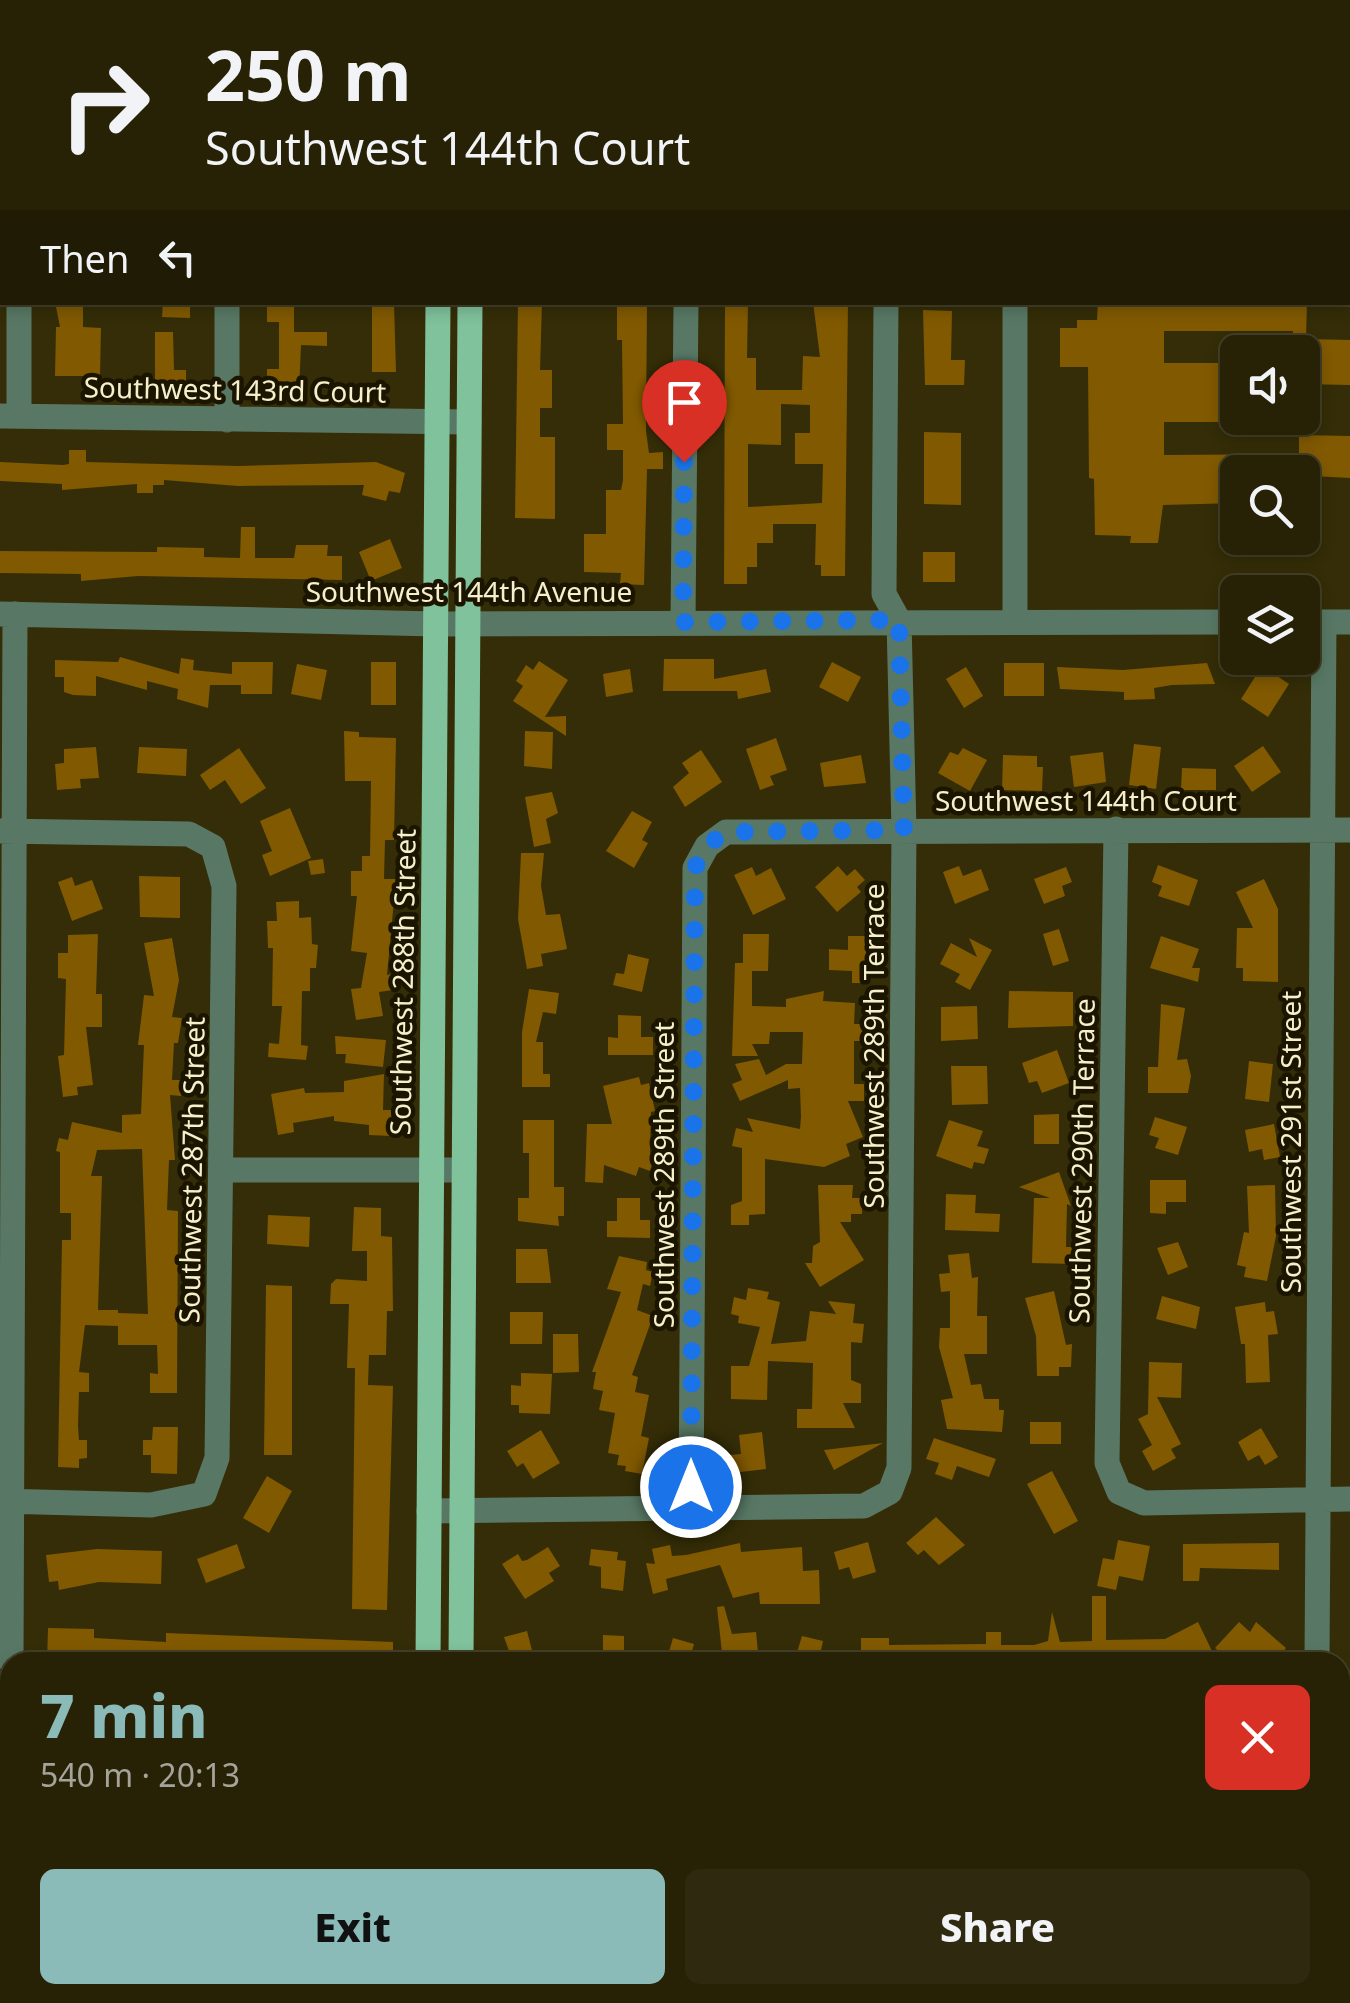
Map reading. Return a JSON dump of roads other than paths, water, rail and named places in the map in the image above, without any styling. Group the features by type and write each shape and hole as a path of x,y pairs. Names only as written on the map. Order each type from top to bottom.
{"main road":[{"name":"Southwest 288th Street","path":"428,1652 438,305"},
{"path":"460,1652 470,305"}],"street":[{"path":"9,416 20,305"},
{"path":"227,305 227,420"},
{"path":"683,622 686,305"},
{"name":"Southwest 289th Terrace","path":"691,1508 864,1506 890,1492 900,1468 904,830 899,620 884,594 886,305"},
{"path":"1014,622 1015,305"},
{"name":"Southwest 143rd Court","path":"9,416 469,422"},
{"path":"8,614 6,1501 11,1652"},
{"name":"Southwest 144th Avenue","path":"8,614 436,624 1220,622"},
{"path":"1320,622 1350,622"},
{"name":"Southwest 291st Street","path":"1315,675 1322,830 1317,1652"},
{"name":"Southwest 290th Terrace","path":"1116,830 1107,1463 1119,1492 1144,1503 1318,1501"},
{"name":"Southwest 144th Court","path":"706,846 726,832 1350,830"},
{"name":"Southwest 287th Street","path":"6,1501 151,1506 204,1494 217,1458 224,886 212,847 189,834 8,831"},
{"name":"Southwest 289th Street","path":"691,1508 695,868 706,846"},
{"path":"222,1170 464,1170"},
{"path":"1318,1501 1350,1499"},
{"path":"428,1511 691,1508"}]}
